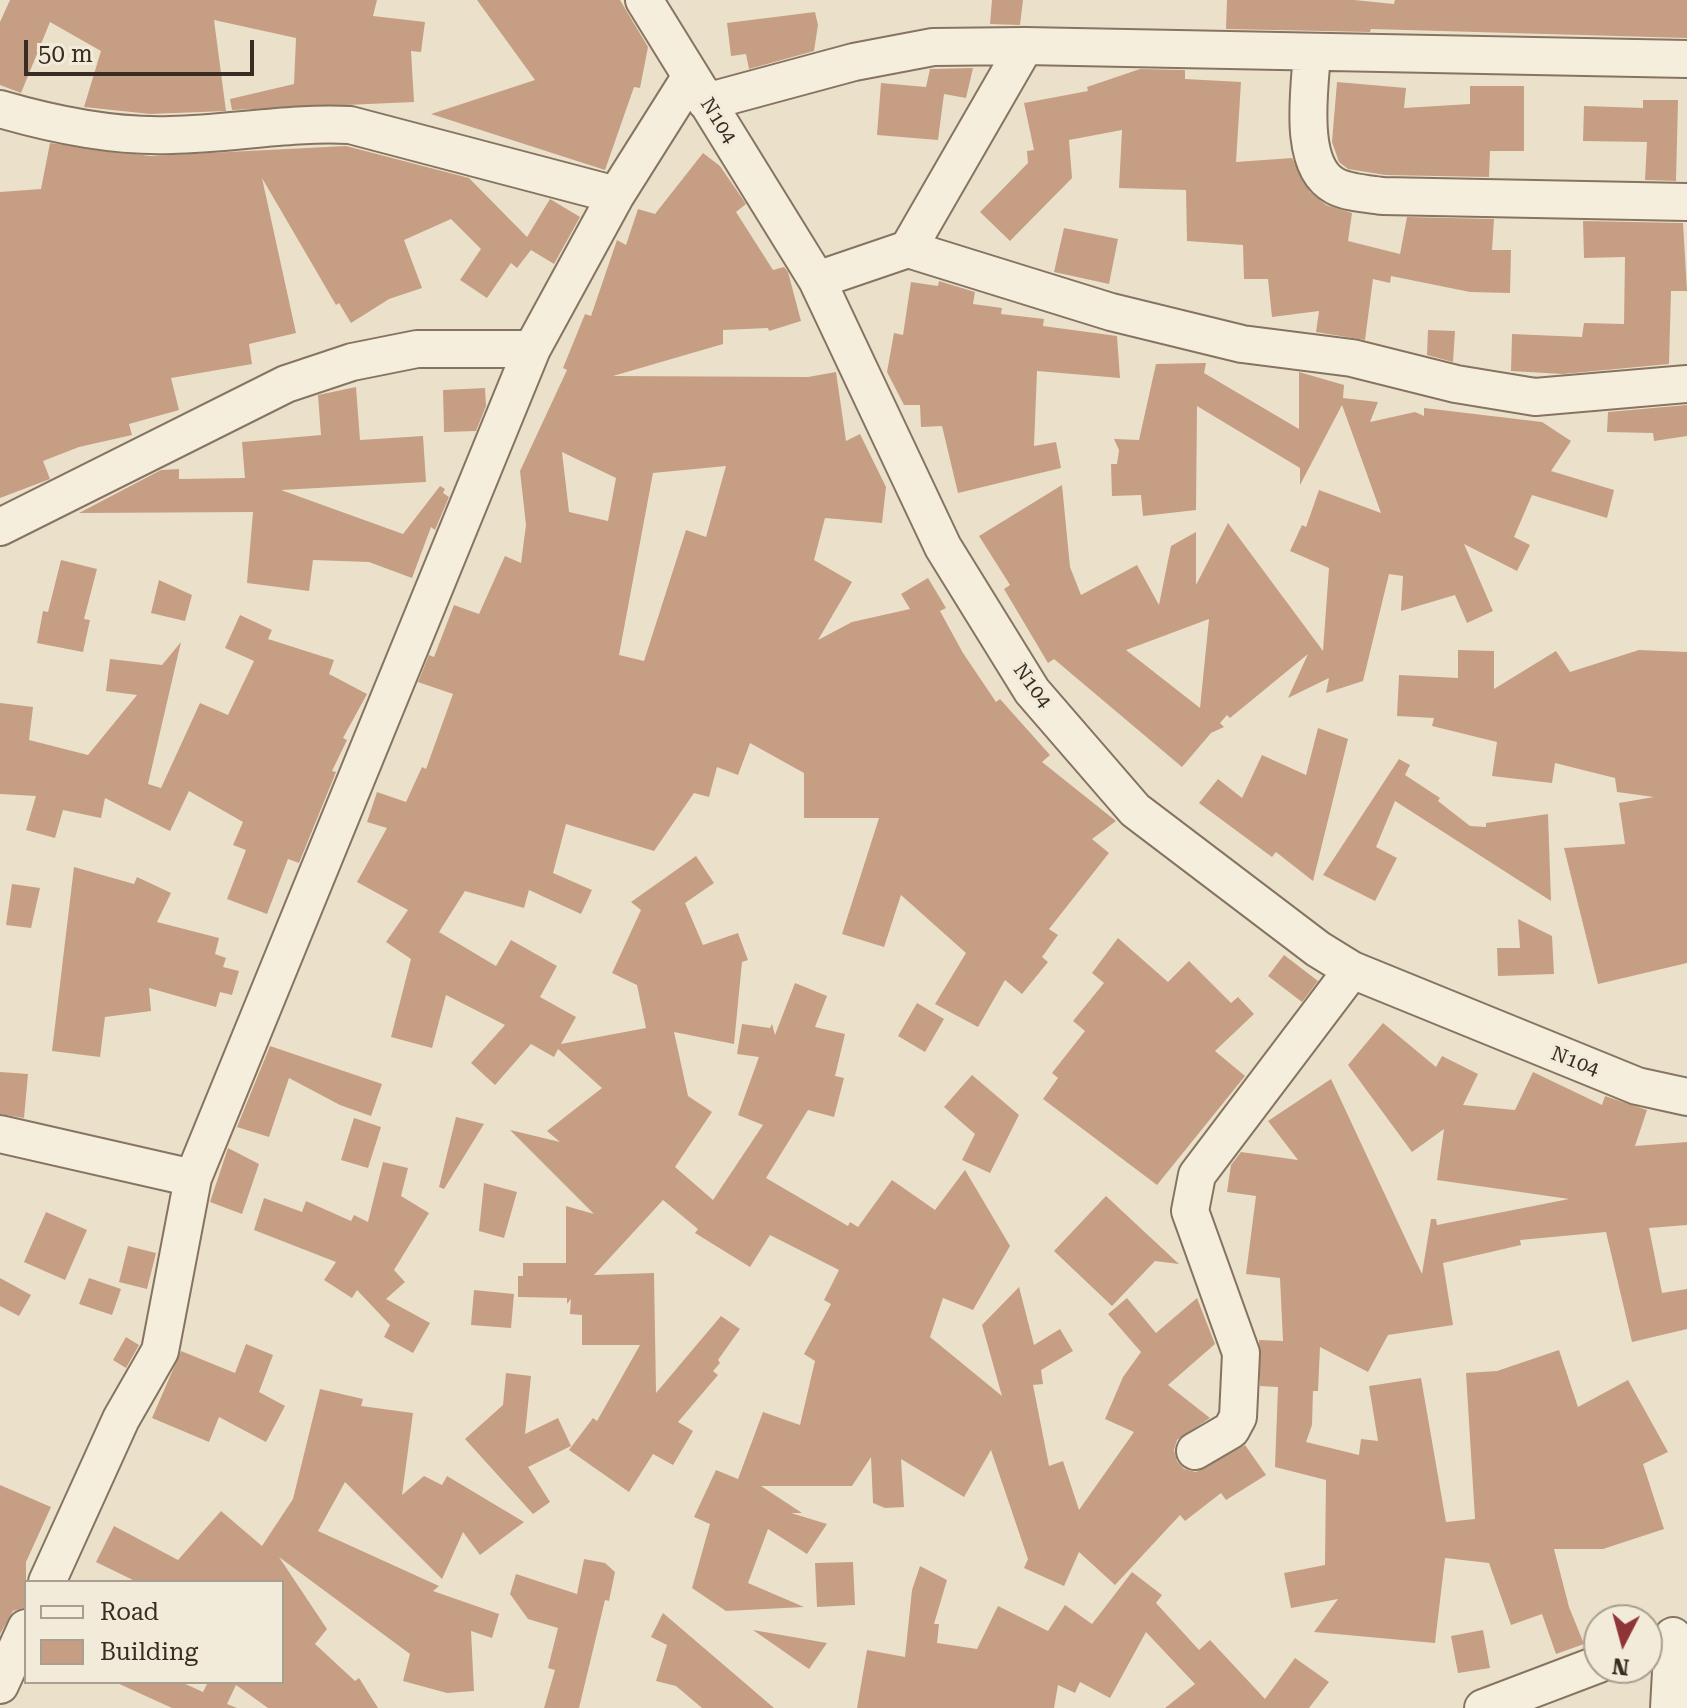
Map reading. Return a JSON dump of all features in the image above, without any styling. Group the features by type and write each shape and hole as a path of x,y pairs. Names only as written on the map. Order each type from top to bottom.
{"street":[{"name":"N104","path":"644,0 817,280 943,547 1032,691 1135,810 1318,949 1352,970 1637,1086 1687,1097"},
{"path":"908,249 1025,46"},
{"path":"48,1580 121,1419 160,1351 193,1178 532,349 616,195 699,89 933,47 1025,46 1687,59"},
{"path":"1312,52 1308,132 1317,171 1335,187 1383,196 1687,202"},
{"path":"0,109 117,134 239,132 305,123 350,125 616,195"},
{"path":"817,280 908,249 1169,326 1242,344 1352,358 1456,384 1535,397 1687,384"},
{"path":"0,527 286,384 352,362 417,349 532,349"},
{"path":"1195,1451 1231,1430 1238,1417 1241,1353 1190,1211 1197,1175 1352,970"},
{"path":"0,1134 193,1178"},
{"path":"0,1685 24,1632"},
{"path":"1669,1636 1669,1708"},
{"path":"1483,1708 1583,1670"}],"building":[{"path":"10,0 377,0 373,16 425,22 421,52 411,51 414,102 232,110 230,99 294,84 296,38 214,20 226,111 150,114 84,107 101,51 50,22 21,93 0,85 0,22"},
{"path":"477,0 620,0 648,47 640,88 634,87 605,170 431,114 535,80"},
{"path":"992,0 1023,0 1020,25 990,24"},
{"path":"1227,0 1354,0 1394,4 1395,0 1687,0 1687,38 1371,29 1370,32 1226,29"},
{"path":"815,12 818,25 814,51 749,69 746,54 731,56 727,23"},
{"path":"973,68 966,98 944,94 938,140 877,135 881,83 926,87 930,69"},
{"path":"1140,69 1185,70 1185,79 1241,82 1236,162 1292,158 1310,192 1326,205 1352,213 1348,241 1400,254 1407,217 1494,219 1492,250 1511,250 1510,293 1470,292 1391,276 1390,283 1373,279 1365,340 1316,332 1319,311 1272,317 1268,279 1244,279 1243,245 1187,241 1186,190 1119,188 1122,130 1069,140 1072,178 1010,241 980,212 1028,163 1027,151 1034,150 1024,103 1088,91 1087,87"},
{"path":"1337,82 1406,88 1404,108 1470,104 1470,86 1524,86 1524,151 1490,151 1489,177 1385,175 1348,169 1339,162 1332,142"},
{"path":"1643,100 1678,100 1676,181 1645,180 1647,142 1583,141 1584,106 1643,108"},
{"path":"50,143 150,156 346,146 469,178 527,237 550,199 580,217 554,264 531,250 517,268 511,263 487,298 460,280 481,249 451,219 404,240 422,288 389,299 351,323 339,303 336,305 262,178 296,333 249,344 252,364 171,378 179,410 129,424 132,435 79,447 43,461 50,479 0,498 0,192 41,189"},
{"path":"703,153 720,166 746,204 736,212 773,270 784,267 788,272 801,321 769,331 768,328 723,330 723,344 613,376 808,377 836,372 846,441 860,434 886,487 882,523 825,518 814,560 852,582 818,640 852,622 910,609 901,594 928,578 946,608 940,611 963,653 996,702 1000,699 1050,755 1042,762 1116,821 1092,839 1109,853 1049,929 1058,935 1042,957 1048,962 1022,994 1005,980 978,1027 935,1004 966,953 901,895 884,947 842,934 879,818 804,818 804,773 750,743 738,775 717,767 709,797 694,793 654,851 566,824 553,873 592,890 581,914 529,890 524,908 465,891 439,932 496,966 511,940 557,966 540,997 576,1017 561,1044 646,1028 637,985 612,973 641,910 631,902 696,856 714,883 685,903 703,945 738,933 748,960 742,962 734,1044 674,1032 688,1096 712,1112 675,1167 713,1200 763,1125 738,1115 759,1057 737,1054 742,1024 770,1028 772,1024 775,1035 795,983 827,996 815,1027 845,1034 835,1076 844,1078 834,1117 808,1110 766,1178 848,1226 850,1222 858,1227 892,1180 935,1210 965,1170 1010,1246 973,1310 943,1298 930,1337 1002,1396 982,1325 1019,1287 1034,1345 1060,1329 1073,1351 1041,1370 1043,1384 1033,1385 1049,1466 1063,1461 1079,1510 1134,1432 1105,1419 1123,1377 1141,1352 1108,1314 1127,1298 1156,1333 1197,1298 1215,1344 1168,1385 1210,1418 1177,1440 1174,1450 1177,1461 1184,1469 1196,1472 1245,1445 1266,1475 1226,1500 1221,1493 1185,1521 1180,1515 1115,1585 1079,1552 1064,1586 1024,1568 1028,1559 991,1450 964,1497 901,1459 904,1507 885,1508 873,1503 871,1457 852,1486 761,1486 802,1513 791,1513 827,1524 807,1554 768,1529 748,1583 804,1607 726,1611 692,1588 710,1524 694,1517 716,1470 738,1479 763,1412 800,1425 815,1361 804,1354 831,1304 824,1300 839,1270 770,1235 750,1267 695,1233 698,1229 663,1200 594,1275 654,1273 656,1393 721,1316 740,1329 718,1360 720,1363 713,1371 718,1375 678,1422 693,1431 673,1465 653,1454 629,1492 569,1450 593,1418 597,1421 640,1345 582,1345 582,1315 570,1314 571,1299 567,1304 567,1298 518,1297 518,1276 523,1276 523,1263 566,1263 566,1206 594,1214 510,1130 560,1142 547,1131 602,1088 558,1049 554,1057 531,1044 495,1085 471,1063 505,1025 446,995 432,1048 391,1037 411,959 386,942 408,910 357,882 387,828 367,822 377,792 406,802 422,767 426,769 453,694 418,682 429,655 434,657 454,605 479,614 505,556 521,563 526,525 520,471 567,370 563,368 585,314 591,316 617,240 626,245 638,209 655,214","holes":["562,452 616,478 608,521 569,512","726,466 706,537 686,530 644,661 619,655 653,473"]},
{"path":"1583,221 1683,223 1687,291 1671,291 1669,364 1563,374 1511,371 1512,334 1582,337 1584,323 1624,324 1625,257 1584,258"},
{"path":"1064,228 1118,239 1109,284 1054,272"},
{"path":"939,281 975,292 973,304 1002,308 1001,314 1044,319 1043,326 1117,336 1120,378 1037,371 1034,446 1056,442 1061,468 958,493 942,426 921,427 920,405 904,405 887,372 894,333 903,335 911,282 938,286"},
{"path":"1428,330 1455,331 1453,362 1427,355"},
{"path":"1206,363 1204,373 1299,429 1299,372 1344,385 1343,398 1378,402 1370,422 1415,412 1424,416 1424,408 1542,422 1571,441 1551,471 1614,490 1607,518 1532,495 1514,537 1530,545 1517,571 1464,544 1493,611 1467,623 1455,595 1401,611 1403,576 1389,574 1363,681 1326,693 1329,678 1288,698 1308,654 1230,718 1227,715 1220,723 1224,727 1211,733 1182,767 1054,659 1048,663 1004,589 1010,585 979,536 1062,485 1070,567 1081,595 1137,565 1159,605 1171,546 1196,532 1196,585 1228,523 1323,651 1329,568 1290,551 1302,525 1306,527 1319,490 1381,513 1342,405 1300,485 1300,468 1197,406 1196,510 1143,516 1141,495 1112,496 1111,464 1117,464 1119,450 1114,439 1139,440 1156,364","holes":["1209,619 1200,708 1126,650"]},
{"path":"356,387 360,440 423,436 426,482 281,490 403,534 440,486 445,489 443,493 449,497 435,530 431,527 412,578 369,562 313,560 309,591 247,583 253,512 79,513 161,470 179,469 179,479 245,478 242,442 321,435 318,395"},
{"path":"485,388 486,406 476,431 444,432 443,390"},
{"path":"1687,405 1687,436 1654,441 1653,433 1607,432 1608,412"},
{"path":"61,560 97,569 84,619 90,620 83,652 37,643 43,611 48,612"},
{"path":"159,580 192,595 185,621 151,613"},
{"path":"240,615 272,630 268,639 334,660 329,674 367,694 343,738 347,740 332,771 336,772 299,863 288,859 267,914 227,899 246,850 233,845 243,822 189,791 170,831 105,798 101,818 63,810 55,838 26,830 36,796 0,794 0,703 33,707 29,740 88,755 137,695 106,691 110,659 162,665 181,642 148,784 161,788 200,703 228,715 254,661 225,648"},
{"path":"1458,650 1494,651 1494,689 1556,651 1570,672 1639,650 1687,652 1687,963 1598,984 1564,848 1625,844 1619,803 1654,797 1617,792 1615,778 1555,763 1552,783 1492,776 1497,742 1432,726 1434,718 1397,716 1399,675 1458,678"},
{"path":"1318,728 1348,739 1313,881 1276,852 1272,857 1199,803 1218,779 1242,798 1262,755 1306,775"},
{"path":"1399,759 1410,765 1405,775 1440,798 1438,801 1470,826 1486,827 1486,823 1548,814 1551,901 1395,801 1376,847 1397,858 1375,901 1323,875"},
{"path":"74,867 134,884 137,877 171,893 157,922 219,938 215,954 226,958 223,967 239,971 232,995 220,992 216,1007 149,988 151,1011 105,1017 100,1057 52,1051"},
{"path":"12,884 40,888 31,928 6,925"},
{"path":"1518,919 1552,936 1554,974 1498,976 1497,948 1520,948"},
{"path":"1118,938 1168,982 1189,961 1231,1003 1238,997 1254,1014 1215,1051 1245,1076 1157,1185 1043,1099 1058,1078 1052,1073 1085,1031 1073,1021 1104,983 1092,973"},
{"path":"1284,955 1318,981 1302,1002 1268,976"},
{"path":"917,1003 944,1019 925,1052 898,1036"},
{"path":"1383,1023 1436,1067 1442,1056 1478,1074 1463,1105 1515,1110 1533,1072 1602,1105 1605,1096 1647,1110 1635,1146 1687,1142 1687,1225 1649,1228 1662,1293 1687,1289 1687,1329 1632,1342 1606,1232 1520,1240 1521,1245 1443,1263 1453,1325 1388,1335 1368,1372 1320,1347 1318,1391 1313,1391 1312,1425 1306,1442 1359,1455 1361,1439 1378,1441 1369,1386 1421,1378 1446,1522 1475,1519 1466,1373 1497,1371 1559,1350 1578,1407 1628,1380 1668,1452 1643,1464 1664,1529 1603,1549 1554,1549 1569,1607 1583,1644 1556,1654 1542,1614 1511,1625 1489,1563 1445,1558 1435,1643 1314,1632 1338,1599 1291,1608 1284,1573 1325,1565 1326,1480 1275,1467 1278,1387 1260,1386 1259,1340 1283,1341 1280,1278 1246,1274 1256,1196 1227,1192 1231,1165 1241,1152 1298,1160 1268,1121 1331,1079 1422,1274 1431,1219 1436,1219 1437,1225 1569,1199 1437,1180 1444,1129 1412,1152 1348,1065"},
{"path":"270,1046 382,1084 371,1116 340,1105 289,1078 269,1137 237,1127"},
{"path":"0,1072 28,1074 24,1118 0,1114"},
{"path":"972,1075 1019,1115 990,1173 962,1160 975,1134 944,1107"},
{"path":"456,1117 484,1124 444,1189 439,1187"},
{"path":"354,1118 381,1127 368,1168 341,1160"},
{"path":"228,1148 259,1164 242,1214 210,1202"},
{"path":"383,1162 408,1168 401,1196 429,1213 394,1270 405,1282 386,1299 430,1323 413,1353 384,1337 390,1325 357,1290 352,1298 324,1280 336,1262 254,1230 264,1198 302,1212 306,1201 351,1221 354,1215 368,1222"},
{"path":"484,1183 517,1192 504,1238 479,1231"},
{"path":"1106,1196 1179,1264 1155,1261 1112,1306 1054,1251"},
{"path":"46,1212 87,1230 65,1280 24,1262"},
{"path":"128,1246 156,1253 147,1289 119,1282"},
{"path":"0,1278 31,1295 19,1316 0,1306"},
{"path":"89,1278 121,1289 112,1315 79,1304"},
{"path":"474,1290 514,1294 511,1328 471,1325"},
{"path":"126,1337 139,1345 126,1368 113,1360"},
{"path":"246,1344 273,1355 259,1392 285,1406 266,1442 219,1417 209,1442 152,1418 181,1351 235,1373"},
{"path":"506,1373 531,1376 525,1434 558,1418 571,1446 528,1467 550,1502 533,1514 465,1439 503,1405"},
{"path":"320,1389 363,1399 361,1406 413,1413 402,1495 424,1476 442,1485 447,1476 524,1522 480,1555 463,1532 442,1579 345,1482 318,1531 439,1586 433,1591 499,1614 492,1638 471,1631 474,1691 447,1693 403,1681 410,1654 279,1557 327,1629 315,1644 355,1681 359,1678 378,1708 268,1708 236,1685 227,1704 237,1708 172,1708 119,1684 185,1684 203,1692 207,1684 284,1684 284,1580 133,1580 96,1562 114,1526 178,1560 221,1511 262,1546 293,1499"},
{"path":"0,1485 51,1507 26,1562 24,1608 13,1611 0,1634"},
{"path":"584,1559 605,1563 615,1572 609,1601 605,1600 579,1708 544,1708 555,1670 548,1668 558,1628 528,1619 510,1594 516,1574 577,1594"},
{"path":"853,1562 855,1605 817,1607 815,1563"},
{"path":"920,1566 947,1580 934,1624 939,1624 937,1643 977,1649 998,1606 1048,1631 1065,1605 1092,1624 1132,1572 1162,1595 1156,1603 1199,1650 1210,1640 1265,1699 1295,1658 1329,1682 1309,1708 1165,1708 1195,1684 1146,1632 1110,1698 1080,1682 1075,1693 1058,1685 1054,1708 857,1708 867,1650 905,1657 912,1590"},
{"path":"663,1613 774,1708 702,1708 676,1686 656,1681 667,1645 651,1637"},
{"path":"753,1630 827,1643 809,1669"},
{"path":"1483,1630 1490,1668 1458,1673 1451,1636"}]}
